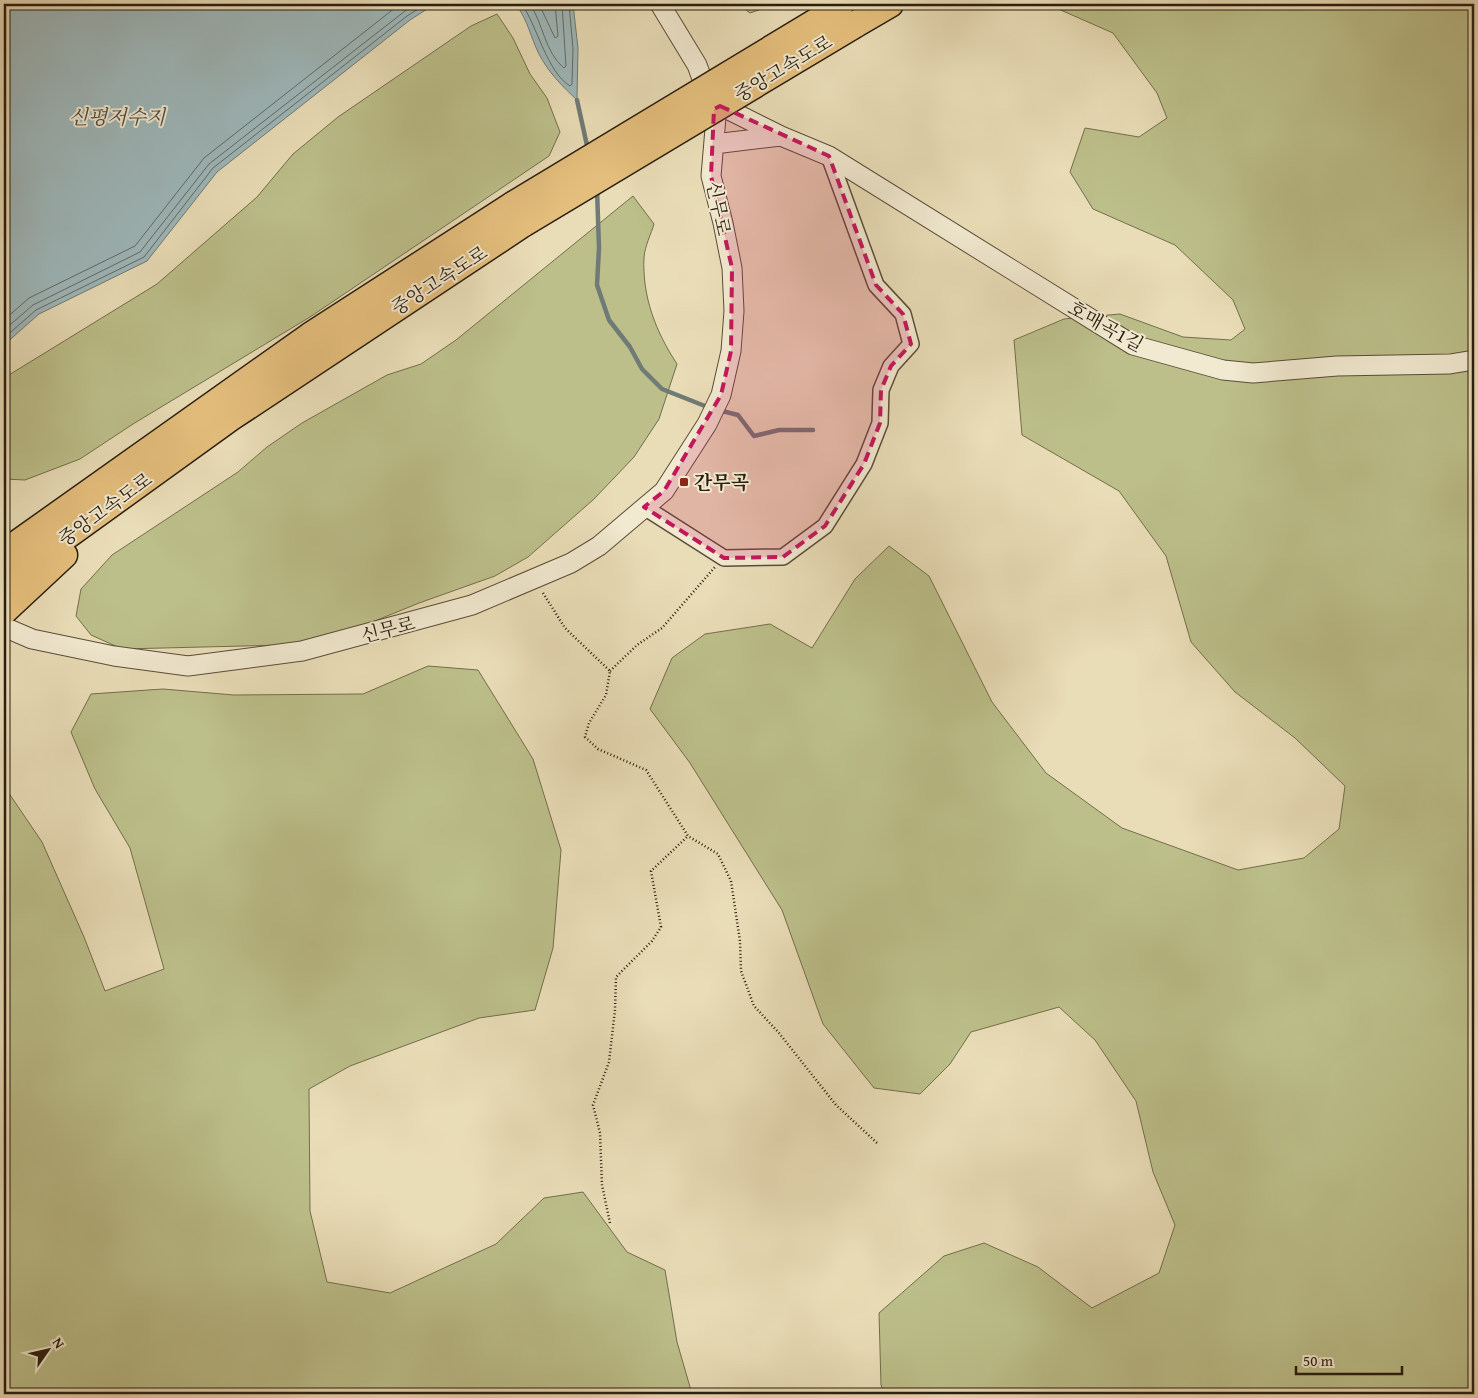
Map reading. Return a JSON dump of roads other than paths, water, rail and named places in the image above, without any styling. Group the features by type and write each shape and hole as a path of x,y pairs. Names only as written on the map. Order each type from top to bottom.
{"highway":[{"name":"중앙고속도로","path":"15,572 221,398 310,336 519,214 846,12 890,4"},
{"name":"중앙고속도로","path":"15,572 519,214"},
{"path":"4,539 161,429 221,398"},
{"path":"4,611 15,572"}],"street":[{"name":"신무로","path":"4,627 32,639 96,652 188,666 302,650 472,606 571,563 599,546 664,491 707,424 721,395 731,351 734,311 732,268 711,176 716,116 697,65 660,4"},
{"name":"호매곡1길","path":"711,101 780,136 829,156 1133,346 1223,370 1253,373 1336,366 1450,364 1474,360"},
{"path":"714,144 780,136"},
{"path":"644,507 724,558 782,557 825,526 864,464 880,423 881,390 891,366 911,344 903,314 876,285 829,156"}],"water":[{"name":"신평저수지","path":"4,4 435,4 410,20 217,172 147,261 39,314 4,345"},
{"path":"516,4 573,4 578,48 577,100 556,79 543,61 524,17"}],"waterway":[{"path":"577,100 588,150"},
{"path":"597,189 599,248 597,285 609,320 630,347 642,369 662,389 710,408"},
{"path":"718,410 738,415 754,436 779,430 813,430"}],"place":[{"name":"간무곡","path":"684,482"}]}
